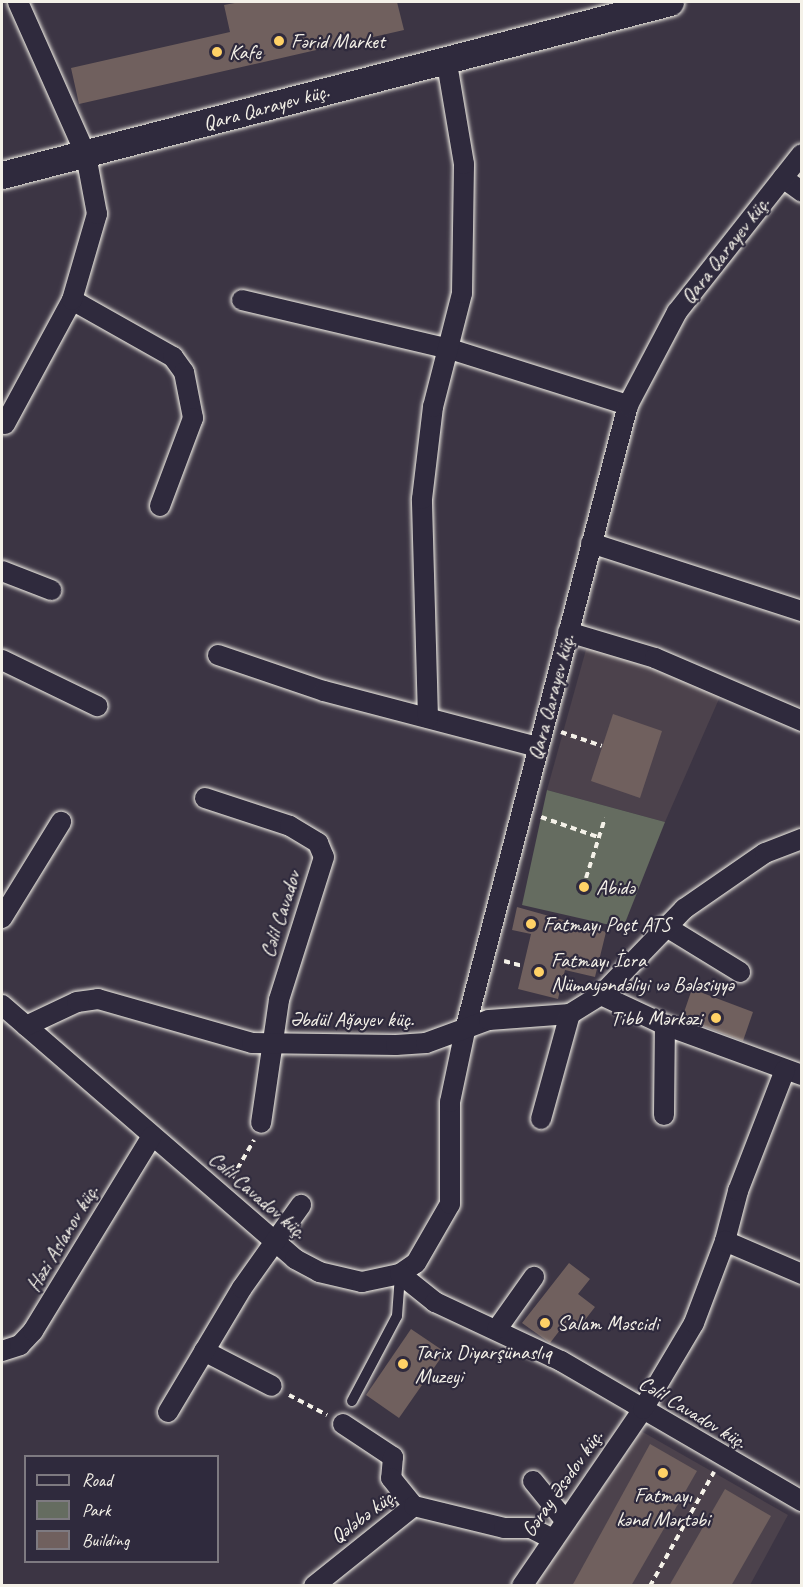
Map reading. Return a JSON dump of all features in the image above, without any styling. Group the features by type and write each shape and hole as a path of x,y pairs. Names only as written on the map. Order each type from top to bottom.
{"street":[{"path":"5,424 72,300 97,214 95,182 86,155 18,2"},
{"name":"Qara Qarayev küç.","path":"2,175 86,155 446,58 670,2"},
{"path":"428,718 422,499 433,407 450,349 462,293 464,164 446,58"},
{"name":"Qara Qarayev küç.","path":"400,1274 431,1246 450,1204 450,1102 466,1026 520,811 628,405 677,312 801,154"},
{"path":"783,178 801,192"},
{"path":"72,300 173,357 184,372 193,418 160,507"},
{"path":"242,300 450,349 628,405"},
{"path":"591,543 801,611"},
{"path":"2,571 51,590"},
{"path":"568,632 655,658 801,721"},
{"path":"218,655 428,718 538,747"},
{"path":"2,660 97,706"},
{"name":"Cəlil Cavadov","path":"205,798 290,826 318,843 324,857 288,965 261,1123"},
{"path":"2,918 61,822"},
{"name":"Əbdül Ağayev küç.","path":"26,1026 77,1002 98,999 222,1035 273,1043 396,1045 426,1043 466,1026 570,1014 601,995 665,926 765,853 801,839"},
{"path":"665,926 740,972"},
{"path":"601,995 665,1025 793,1072"},
{"name":"Cəlil Cavadov küç.","path":"2,1005 222,1196 275,1245 319,1272 341,1279 380,1281 400,1274 435,1302 497,1329 643,1409 721,1458 801,1501"},
{"path":"541,1119 570,1014"},
{"path":"664,1115 665,1025"},
{"name":"Gəray Əsədov küç.","path":"522,1586 551,1538 643,1409 694,1323 725,1241 738,1191 793,1072"},
{"name":"Həzi Aslanov küç.","path":"2,1351 20,1345 33,1331 152,1136"},
{"path":"168,1412 204,1351 302,1205"},
{"path":"725,1241 801,1274"},
{"path":"497,1329 534,1277"},
{"path":"204,1351 272,1386"},
{"path":"344,1424 393,1457 391,1478 414,1506"},
{"path":"533,1481 564,1519"},
{"name":"Qələbə küç.","path":"314,1586 414,1506 504,1528 531,1528 551,1538"}],"lane":[{"path":"352,1401 397,1316 400,1274"}],"path":[{"path":"543,726 602,746"},
{"path":"520,811 598,837"},
{"path":"586,878 605,818"},
{"path":"222,1196 261,1123"},
{"path":"272,1386 344,1424"},
{"path":"650,1586 721,1458"}],"shaded area":[{"path":"587,646 722,692 665,822 547,790"},
{"name":"Fatmayı kənd Mərtəbi","path":"641,1431 788,1515 750,1585 534,1586"}],"green space":[{"path":"547,790 665,822 623,928 522,905"}],"building":[{"path":"240,2 397,2 404,30 79,104 71,68 230,32 224,5"},
{"path":"613,714 662,731 640,798 591,781"},
{"path":"517,907 606,932 595,977 565,970 558,999 518,989 531,934 512,930"},
{"path":"692,989 753,1012 743,1041 682,1018"},
{"path":"569,1263 590,1279 578,1294 595,1307 581,1325 570,1317 550,1343 522,1323"},
{"path":"411,1329 445,1352 399,1418 366,1395"},
{"path":"650,1444 697,1471 631,1586 572,1586"},
{"path":"725,1489 771,1516 731,1586 669,1586"}],"place":[{"name":"Fərid Market","path":"279,41"},
{"name":"Kafe","path":"217,52"},
{"name":"Abidə","path":"584,887"},
{"name":"Fatmayı Poçt ATS","path":"531,924"},
{"name":"Fatmayı İcra Nümayəndəliyi və Bələsiyyə","path":"539,972"},
{"name":"Tibb Mərkəzi","path":"716,1018"},
{"name":"Salam Məscidi","path":"545,1323"},
{"name":"Tarix Diyarşünaslıq Muzeyi","path":"403,1364"},
{"name":"Fatmayı kənd Mərtəbi","path":"663,1473"}]}
